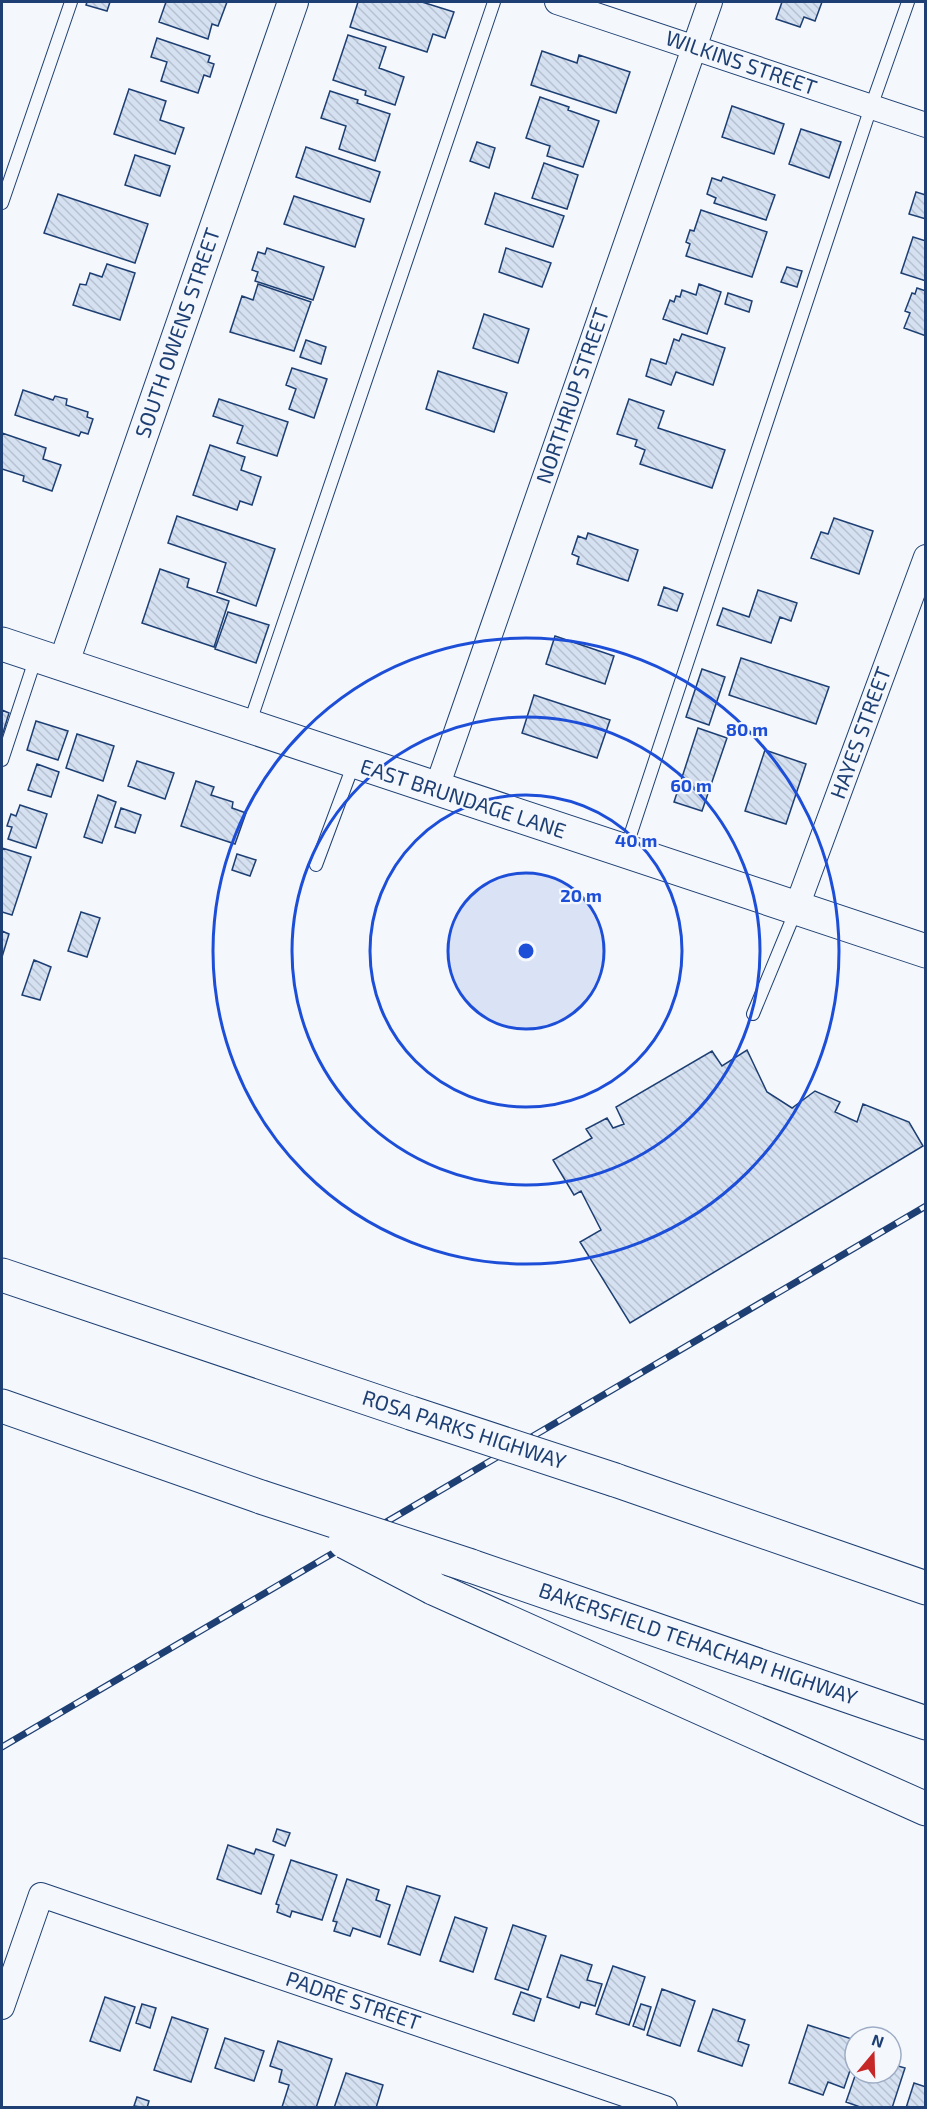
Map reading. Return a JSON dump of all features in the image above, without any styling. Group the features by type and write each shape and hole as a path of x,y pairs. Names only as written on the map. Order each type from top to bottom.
{"main road":[{"name":"EAST BRUNDAGE LANE","path":"2,644 354,763 926,951"},
{"name":"ROSA PARKS HIGHWAY","path":"2,1275 615,1480 926,1588"},
{"path":"2,1406 261,1497 433,1588 926,1809"},
{"name":"BAKERSFIELD TEHACHAPI HIGHWAY","path":"261,1497 471,1566 926,1723"}],"street":[{"name":"SOUTH OWENS STREET","path":"50,660 293,2"},
{"name":"WILKINS STREET","path":"557,2 926,125"},
{"name":"NORTHRUP STREET","path":"436,790 710,2"},
{"name":"HAYES STREET","path":"796,909 926,557"},
{"name":"PADRE STREET","path":"2,2007 41,1895 665,2108"}],"lane":[{"path":"2,203 71,2"},
{"path":"248,727 494,2"},
{"path":"625,852 871,107 908,2"},
{"path":"2,760 50,660"},
{"path":"316,865 354,763"},
{"path":"753,1014 796,909"}],"building":[{"path":"87,2 110,2 107,11 86,5"},
{"path":"166,2 227,2 218,26 212,24 208,39 159,22"},
{"path":"358,2 422,2 454,12 445,38 433,34 427,52 350,27"},
{"path":"782,2 822,2 815,21 804,17 800,27 776,19"},
{"path":"348,35 386,47 379,68 404,77 395,105 365,95 366,91 333,80"},
{"path":"157,38 210,56 208,62 214,64 210,77 204,75 198,93 161,81 167,62 151,57"},
{"path":"542,51 577,63 579,55 630,72 616,113 531,85"},
{"path":"129,89 166,101 160,120 184,128 175,154 114,134"},
{"path":"330,91 390,114 375,161 339,149 346,126 321,118"},
{"path":"540,97 599,121 583,167 547,156 550,146 526,138"},
{"path":"732,106 784,124 774,154 722,137"},
{"path":"801,129 841,142 829,178 789,164"},
{"path":"477,142 495,148 489,168 470,161"},
{"path":"306,147 380,172 370,202 296,177"},
{"path":"135,155 170,166 160,196 125,185"},
{"path":"544,163 578,175 567,209 532,198"},
{"path":"723,177 775,195 766,220 714,203 716,198 707,194 712,178 721,181"},
{"path":"916,192 926,195 926,219 909,214"},
{"path":"495,193 564,216 553,247 485,224"},
{"path":"58,194 148,224 135,263 44,233"},
{"path":"294,196 364,219 355,247 284,224"},
{"path":"701,210 767,232 752,277 686,256 690,244 686,242 690,230 694,231"},
{"path":"913,237 926,241 926,281 901,273"},
{"path":"267,248 324,267 313,300 255,281 258,272 252,270 258,252 265,254"},
{"path":"506,248 551,263 542,287 499,272"},
{"path":"107,264 135,273 120,320 73,305 80,284 86,285 90,273 102,277"},
{"path":"787,267 802,271 797,287 781,282"},
{"path":"258,284 311,302 294,351 230,332 242,296 253,300"},
{"path":"699,284 721,292 707,334 663,319 670,300 674,302 676,296 680,297 682,290 696,295"},
{"path":"917,288 926,291 926,336 904,328 910,313 905,311 912,293 915,294"},
{"path":"728,293 752,301 749,312 725,304"},
{"path":"484,314 529,329 518,363 473,348"},
{"path":"682,334 725,348 713,385 676,372 671,385 646,376 651,359 666,364 674,339 679,341"},
{"path":"306,340 326,347 321,364 300,357"},
{"path":"292,368 327,379 314,418 289,409 296,389 286,385"},
{"path":"438,371 507,393 494,432 426,409"},
{"path":"23,390 53,400 55,396 67,399 66,405 88,412 87,417 93,419 88,434 81,432 79,436 15,415"},
{"path":"219,399 288,422 277,456 237,443 243,426 213,416"},
{"path":"629,399 664,411 658,428 725,450 712,488 640,464 645,450 635,446 637,440 617,434"},
{"path":"2,433 46,448 43,459 61,465 52,491 23,481 24,476 2,469"},
{"path":"210,445 245,457 241,470 261,477 252,505 240,501 237,510 193,495"},
{"path":"177,516 275,549 256,606 217,592 226,563 168,543"},
{"path":"834,518 873,531 859,574 811,558 821,532 828,534"},
{"path":"588,533 638,550 628,581 577,564 579,557 572,554 578,536 586,539"},
{"path":"160,569 189,579 187,587 229,601 214,647 142,623"},
{"path":"664,587 683,594 677,611 658,605"},
{"path":"758,590 797,603 791,621 780,617 771,643 717,625 723,608 749,617"},
{"path":"228,612 269,625 256,663 215,649"},
{"path":"555,636 614,656 605,684 546,664"},
{"path":"741,658 829,687 816,724 729,695"},
{"path":"702,669 725,677 709,725 686,717"},
{"path":"534,695 610,720 597,758 522,733"},
{"path":"2,710 9,713 2,736"},
{"path":"36,721 68,731 58,760 27,750"},
{"path":"698,728 727,738 702,811 674,802"},
{"path":"77,734 114,746 103,781 66,768"},
{"path":"765,750 806,764 786,824 745,811"},
{"path":"137,761 174,773 165,799 128,786"},
{"path":"37,764 59,772 51,797 28,790"},
{"path":"196,781 214,787 211,795 233,802 232,808 246,813 235,844 181,826"},
{"path":"98,795 116,802 102,843 84,837"},
{"path":"20,805 47,814 36,848 8,839 12,827 7,826 11,814 16,816"},
{"path":"121,808 141,815 135,833 115,827"},
{"path":"2,848 31,857 12,915 2,912"},
{"path":"237,854 256,860 250,876 232,870"},
{"path":"81,912 100,918 87,957 68,951"},
{"path":"2,931 9,934 2,957"},
{"path":"34,960 51,967 40,1000 22,995"},
{"path":"747,1050 767,1092 792,1108 815,1091 840,1102 835,1112 857,1122 863,1104 909,1122 923,1146 630,1323 580,1242 601,1230 581,1191 574,1195 553,1160 592,1138 586,1129 607,1118 613,1128 624,1124 616,1107 712,1051 722,1066"},
{"path":"277,1829 290,1833 285,1846 273,1841"},
{"path":"228,1845 254,1854 256,1849 274,1855 261,1894 217,1879"},
{"path":"291,1860 337,1875 322,1920 292,1911 290,1917 277,1912 279,1905 276,1904"},
{"path":"347,1879 379,1890 376,1900 390,1905 380,1937 353,1928 350,1936 334,1931 337,1922 333,1921"},
{"path":"407,1886 440,1896 420,1955 388,1944"},
{"path":"455,1917 487,1928 473,1972 440,1961"},
{"path":"513,1925 546,1936 528,1990 495,1979"},
{"path":"561,1955 592,1965 587,1980 602,1984 595,2006 581,2002 579,2008 547,1997"},
{"path":"613,1966 645,1977 629,2025 596,2014"},
{"path":"662,1989 695,2001 680,2046 647,2035"},
{"path":"521,1992 541,1999 534,2021 513,2014"},
{"path":"105,1997 135,2007 120,2051 90,2041"},
{"path":"142,2004 156,2008 150,2028 136,2023"},
{"path":"641,2004 651,2007 644,2030 633,2026"},
{"path":"713,2009 745,2020 738,2041 749,2045 742,2066 698,2051"},
{"path":"172,2017 208,2029 191,2082 154,2070"},
{"path":"808,2025 843,2036 844,2088 828,2082 823,2095 789,2083"},
{"path":"225,2038 264,2051 254,2081 215,2068"},
{"path":"278,2041 332,2059 316,2108 282,2107 289,2085 279,2082 282,2070 270,2066"},
{"path":"346,2073 383,2085 376,2108 334,2108"},
{"path":"914,2083 926,2087 926,2108 906,2108"},
{"path":"852,2085 899,2085 892,2108 863,2108 846,2102"},
{"path":"137,2097 149,2101 147,2108 134,2106"}],"railway":[{"path":"2,1747 926,1206"}]}
